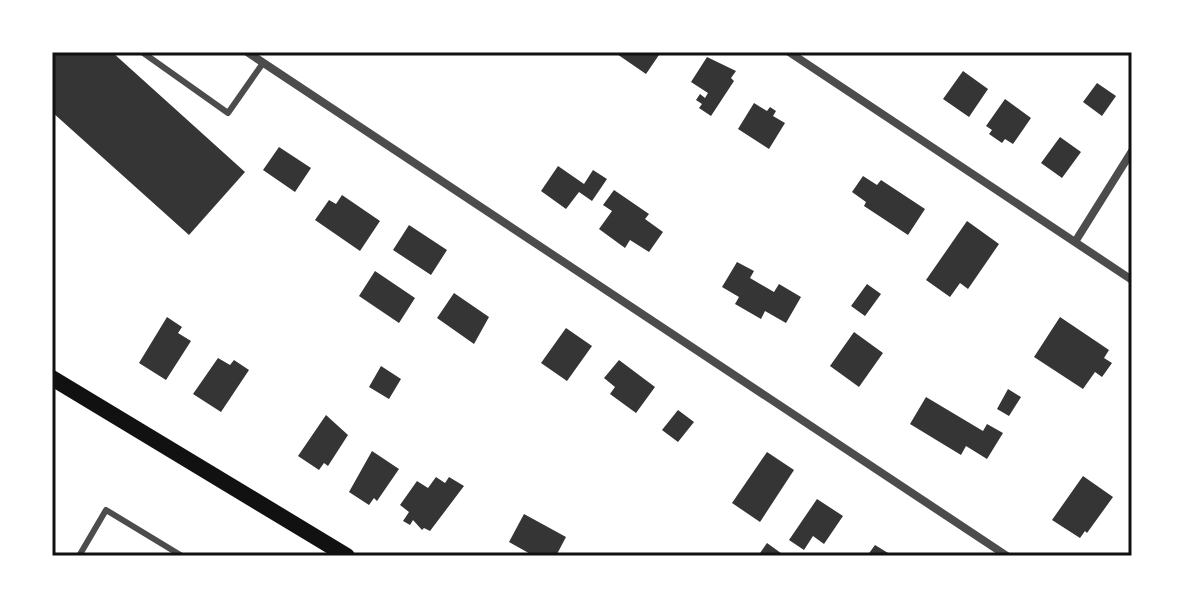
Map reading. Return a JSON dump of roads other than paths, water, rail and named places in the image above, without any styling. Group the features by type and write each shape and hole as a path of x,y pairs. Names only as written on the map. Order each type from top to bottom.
{"main road":[{"path":"52,378 347,556"}],"street":[{"path":"247,52 1007,556"},
{"path":"789,52 1132,280"},
{"path":"1075,242 1132,151"}],"lane":[{"path":"142,52 228,113 263,63"},
{"path":"79,556 106,510 182,556"}]}
